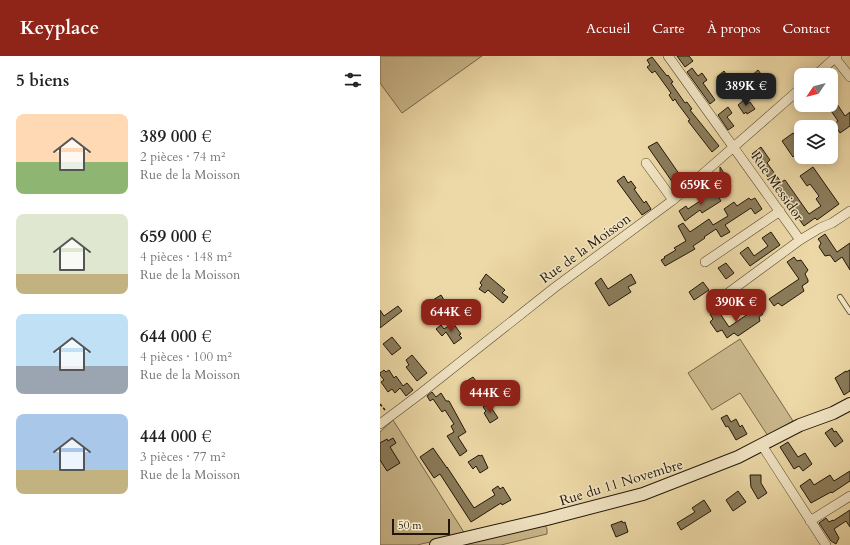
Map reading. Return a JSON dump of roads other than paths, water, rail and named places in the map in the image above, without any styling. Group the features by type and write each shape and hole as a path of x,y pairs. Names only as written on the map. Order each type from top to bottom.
{"street":[{"name":"Rue Messidor","path":"668,56 800,240"},
{"path":"824,68 836,57 850,77"},
{"name":"Rue de la Moisson","path":"380,424 554,288 674,200 794,94"},
{"path":"646,163 674,200"},
{"path":"705,262 780,211"},
{"path":"724,296 800,240 820,228 832,223 850,211"},
{"name":"Rue du 11 Novembre","path":"436,545 547,520 643,494 738,457 800,425 833,413 850,404"},
{"path":"763,444 765,450 826,545"},
{"path":"810,521 850,496"}],"lane":[{"path":"840,297 850,312"}]}
